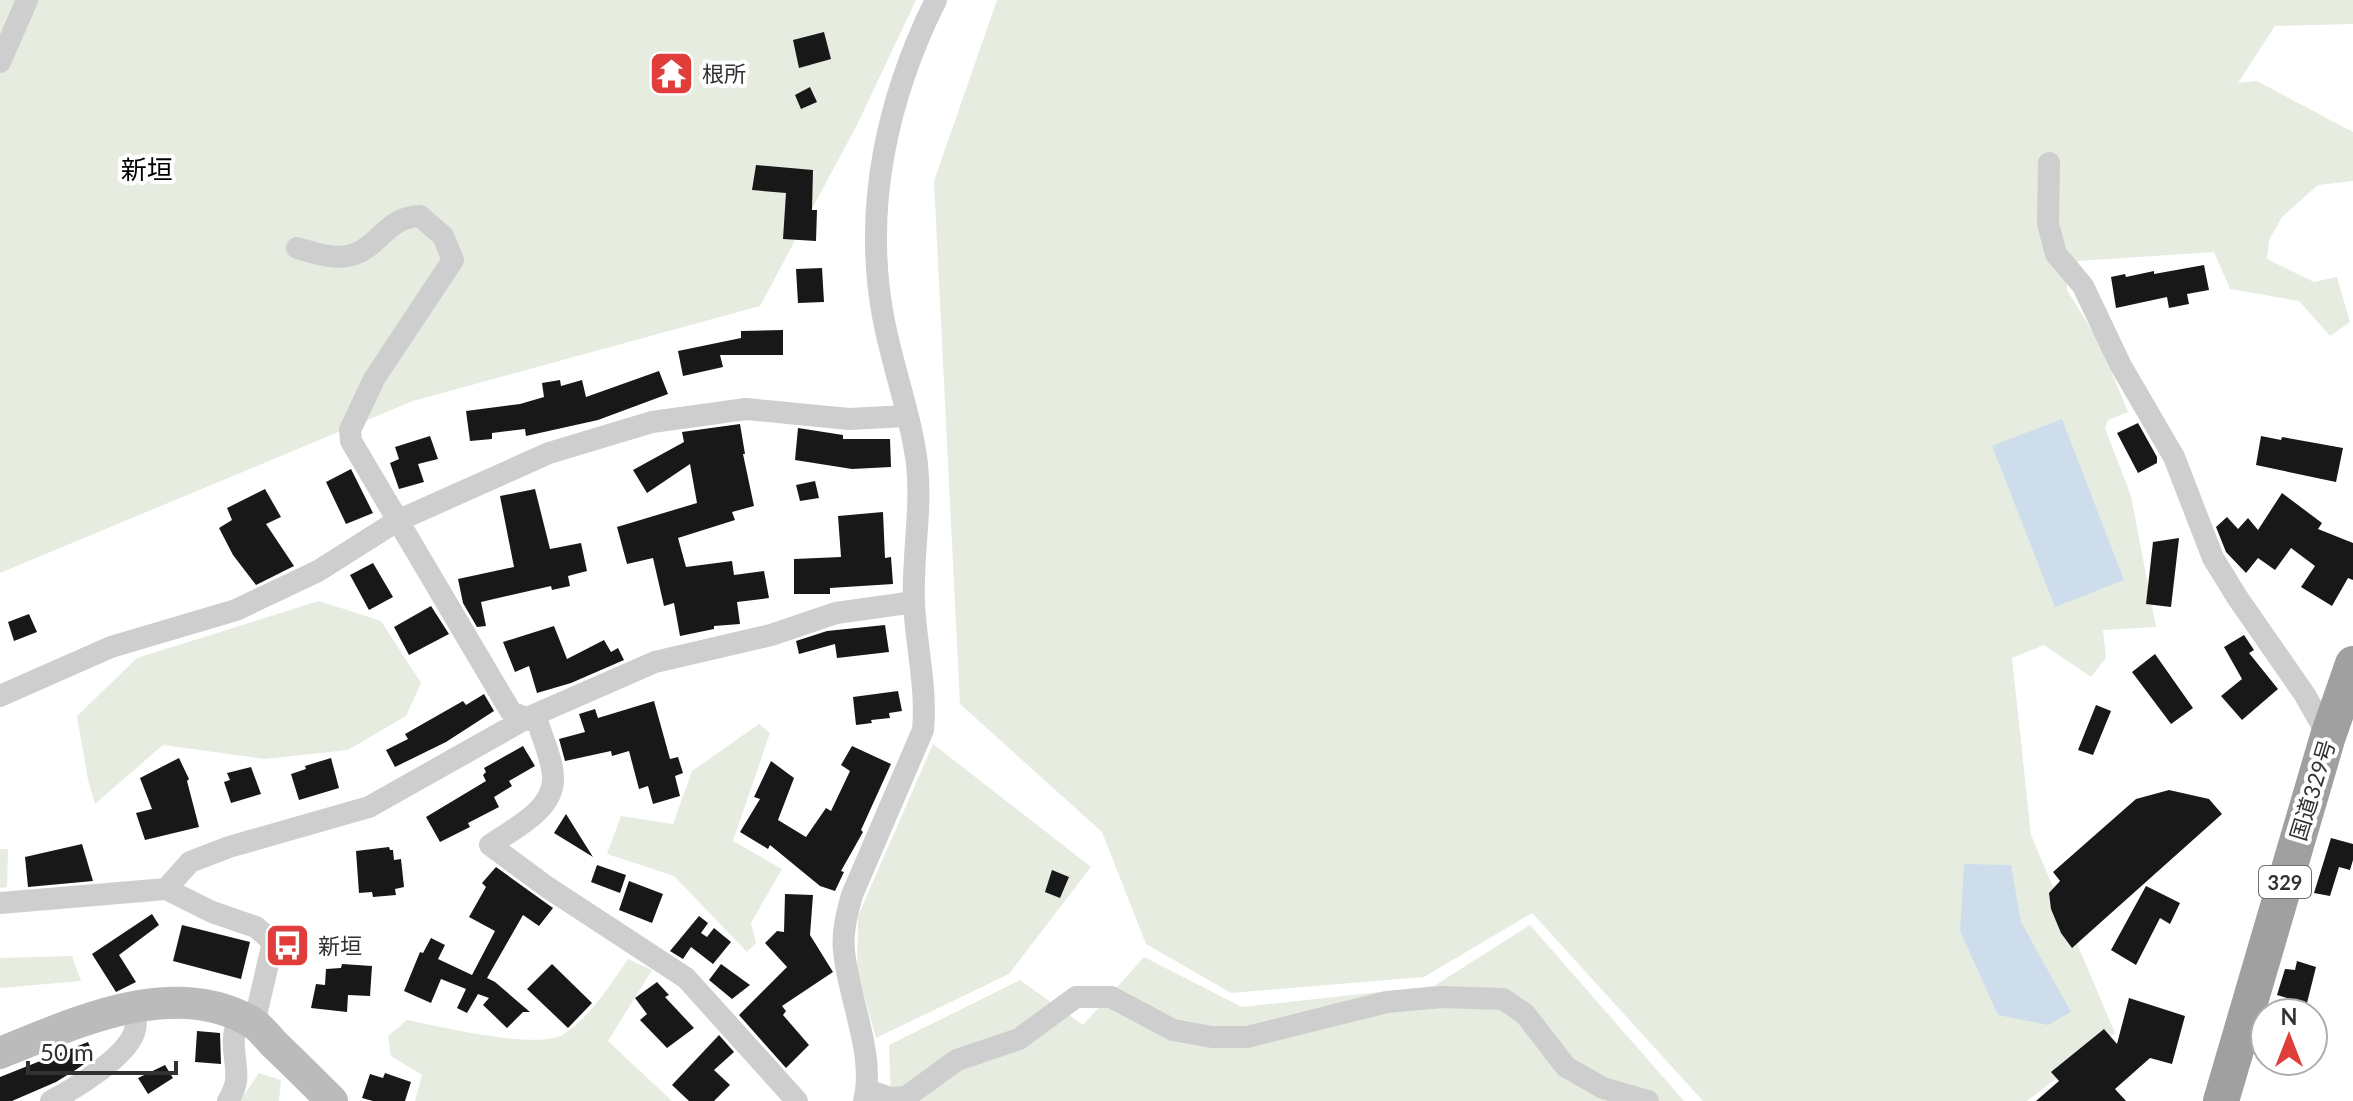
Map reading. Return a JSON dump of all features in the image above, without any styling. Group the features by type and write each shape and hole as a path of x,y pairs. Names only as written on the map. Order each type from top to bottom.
{"highway":[{"name":"国道329号","path":"2221,1101 2328,736 2353,664"}],"main road":[{"path":"0,1053 107,1013 162,1003 194,1005 219,1009 246,1021 332,1101"}],"street":[{"path":"0,62 27,0"},
{"path":"936,0 919,34 899,89 876,206 876,262 883,317 916,463 919,495 914,602 925,704 923,730 852,895 845,924 844,951 866,1065 865,1095 906,1097 957,1060 1019,1039 1076,997 1111,997 1173,1030 1212,1037 1247,1037 1313,1023 1387,1002 1442,997 1503,999 1525,1014 1566,1067 1603,1088 1648,1101"},
{"path":"2049,163 2048,224 2056,254 2083,286 2121,366 2174,457 2213,558 2305,695 2328,736"},
{"path":"297,248 330,257 355,254 395,223 407,216 420,216 443,236 453,260 374,379 350,430 351,441 511,712 538,723 554,777 551,796 538,811 490,845 547,887 686,978 797,1101"},
{"path":"0,696 111,647 236,610 318,571 397,521 549,453 652,422 746,409 849,419 907,416"},
{"path":"166,889 190,862 229,847 369,807 527,718 655,662 771,635 836,613 914,602"},
{"path":"0,903 166,889 212,912 256,927 273,942 246,1021 234,1036 236,1089 228,1101"},
{"path":"51,1101 85,1083 129,1044 135,1032 135,1008"}],"shaded area":[{"path":"0,0 916,0 858,123 760,306 413,401 0,573"},
{"path":"997,0 2353,0 2353,24 2275,26 2238,83 2257,81 2353,132 2353,181 2318,185 2282,217 2269,240 2267,259 2314,282 2337,277 2350,322 2330,336 2299,301 2230,289 2214,252 2078,261 2067,275 2067,290 2099,342 2128,412 2108,420 2105,428 2131,496 2156,627 2103,630 2106,658 2091,677 2044,645 2012,658 2031,835 2115,1033 2027,1101 1703,1101 1532,913 1424,977 1231,993 1146,944 1102,832 960,704 934,181"},
{"path":"319,601 381,621 421,683 406,716 348,750 265,759 163,745 95,804 77,716 137,658"},
{"path":"759,724 770,733 733,841 782,869 751,923 756,943 747,952 674,876 607,854 621,816 673,824 692,771"},
{"path":"933,744 1091,867 1009,974 876,1038 857,970 858,916"},
{"path":"0,849 8,849 7,887 0,888"},
{"path":"1530,925 1684,1101 891,1101 889,1045 1020,980 1083,1025 1144,957 1242,1007 1434,986"},
{"path":"72,956 81,981 0,988 0,958"},
{"path":"628,959 652,970 608,1041 672,1101 415,1101 422,1075 391,1056 388,1036 407,1020 512,1039 551,1039 564,1034 591,1009"},
{"path":"259,1073 281,1080 279,1101 240,1101"}],"water":[{"path":"2062,419 2124,580 2055,607 1992,446"},
{"path":"1964,864 2011,865 2021,922 2071,1012 2048,1025 1998,1015 1960,931"}],"building":[{"path":"824,32 831,59 799,68 793,40"},
{"path":"810,87 817,102 801,109 795,95"},
{"path":"756,165 813,170 812,210 817,210 816,241 783,239 786,193 752,190"},
{"path":"2204,265 2209,290 2187,294 2189,304 2169,308 2167,297 2116,308 2111,277 2154,271 2154,274"},
{"path":"822,268 824,302 798,303 796,269"},
{"path":"783,330 783,355 720,355 723,367 683,376 678,351 741,338 741,331"},
{"path":"659,371 668,394 598,420 526,436 525,429 492,433 492,439 470,441 466,411 520,404 544,397 542,383 560,380 561,386 582,380 586,397"},
{"path":"2138,423 2157,457 2157,463 2138,473 2117,433"},
{"path":"740,424 754,506 732,512 735,520 678,538 686,567 732,561 734,575 764,571 769,598 737,602 740,624 714,626 714,629 680,636 674,603 664,606 653,558 627,564 617,527 697,503 690,464 647,493 633,470 684,442 682,432"},
{"path":"798,428 843,435 843,439 890,439 891,467 852,469 795,460"},
{"path":"430,436 438,459 418,464 424,482 399,489 390,463 399,459 395,447"},
{"path":"2261,436 2343,448 2336,482 2256,465"},
{"path":"351,469 373,513 346,524 326,482"},
{"path":"815,481 819,498 800,501 796,485"},
{"path":"265,489 281,517 266,524 294,566 256,585 233,555 219,528 232,520 227,508"},
{"path":"535,489 550,549 581,543 587,571 568,576 570,586 552,590 551,586 481,602 486,626 477,627 463,603 458,579 514,567 500,496"},
{"path":"2282,493 2322,523 2318,529 2353,543 2353,580 2348,578 2332,606 2301,587 2315,566 2291,548 2275,570 2258,558 2246,573 2226,552 2216,527 2227,517 2238,529 2248,518 2258,530"},
{"path":"883,512 885,558 891,557 893,584 830,588 830,594 794,594 794,559 841,557 838,516"},
{"path":"2179,538 2171,607 2146,604 2153,542"},
{"path":"373,563 393,597 369,610 350,575"},
{"path":"431,606 449,634 409,655 394,627"},
{"path":"29,614 37,632 14,641 8,622"},
{"path":"885,625 889,652 837,658 835,644 799,654 796,641 827,631"},
{"path":"554,626 567,659 604,640 611,652 618,648 624,660 571,683 537,693 529,666 515,672 503,642"},
{"path":"2244,635 2254,650 2249,653 2278,689 2242,720 2221,696 2242,679 2224,647"},
{"path":"2155,654 2193,708 2171,724 2132,672"},
{"path":"898,691 902,711 889,713 890,718 856,725 853,697"},
{"path":"484,694 494,711 446,742 395,767 386,750 408,739 405,734 463,701 466,705"},
{"path":"654,701 670,759 678,757 683,773 675,776 680,796 653,804 648,786 639,789 629,751 612,756 611,751 565,761 559,739 585,732 579,714 595,709 598,718"},
{"path":"2096,705 2111,711 2093,755 2078,750"},
{"path":"523,746 535,766 509,781 512,786 494,797 499,807 468,823 470,827 440,842 426,817 486,781 484,768"},
{"path":"852,746 891,764 861,830 863,832 841,871 844,872 835,891 820,886 770,845 768,849 740,832 760,799 754,797 771,761 794,778 778,820 806,837 826,808 831,811 850,771 841,765"},
{"path":"179,758 189,779 199,827 145,840 136,813 152,809 140,778"},
{"path":"331,758 339,788 299,800 291,774"},
{"path":"251,767 261,794 231,803 224,782 230,780 227,773"},
{"path":"2169,790 2209,799 2222,814 2072,948 2061,933 2051,909 2049,893 2060,881 2053,872 2136,799"},
{"path":"566,814 593,857 554,833"},
{"path":"2331,838 2353,844 2353,860 2350,870 2339,867 2330,896 2314,893"},
{"path":"82,844 93,881 28,887 25,857"},
{"path":"389,847 393,850 394,860 401,859 404,887 395,889 396,895 373,897 372,892 359,893 356,851"},
{"path":"597,865 626,875 620,893 591,882"},
{"path":"496,867 553,908 539,926 523,915 487,978 530,1012 523,1012 507,1028 483,1005 489,998 478,994 467,1013 457,1008 466,989 441,979 431,1003 404,991 420,952 423,953 431,938 445,945 438,959 472,975 495,931 469,917 486,887 482,883"},
{"path":"1052,870 1069,877 1060,898 1045,892"},
{"path":"629,881 663,894 652,923 619,910"},
{"path":"2146,886 2180,903 2170,924 2160,918 2136,965 2111,950"},
{"path":"785,894 813,895 810,935 833,972 782,1006 786,1011 783,1015 809,1045 786,1068 739,1015 787,967 765,943 777,931 784,932"},
{"path":"152,914 159,925 119,955 136,982 116,992 92,954"},
{"path":"699,916 708,923 701,933 707,937 714,928 731,942 713,964 691,947 683,959 670,951"},
{"path":"182,925 250,942 241,979 173,961"},
{"path":"2297,961 2316,967 2308,997 2277,995 2285,969 2295,970"},
{"path":"342,964 372,966 370,996 348,995 347,1012 311,1008 316,984 325,985 326,969 341,968"},
{"path":"552,964 592,1003 568,1028 527,989"},
{"path":"721,964 750,985 732,999 709,980"},
{"path":"657,982 669,995 665,997 694,1028 667,1048 640,1020 647,1014 635,998"},
{"path":"2129,998 2185,1016 2172,1064 2150,1058 2115,1089 2126,1101 2036,1101 2059,1081 2051,1072 2104,1029 2117,1044"},
{"path":"197,1031 220,1033 221,1064 195,1062"},
{"path":"719,1035 734,1052 714,1070 730,1085 714,1101 689,1101 672,1085"},
{"path":"88,1042 94,1057 77,1069 12,1101 0,1101 0,1077"},
{"path":"165,1065 173,1078 148,1094 138,1078"},
{"path":"385,1073 411,1082 405,1101 362,1098 370,1074 383,1078"}],"place":[{"name":"根所","path":"671,73"},
{"name":"新垣","path":"287,945"}],"district":[{"name":"新垣","path":"147,169"}]}
